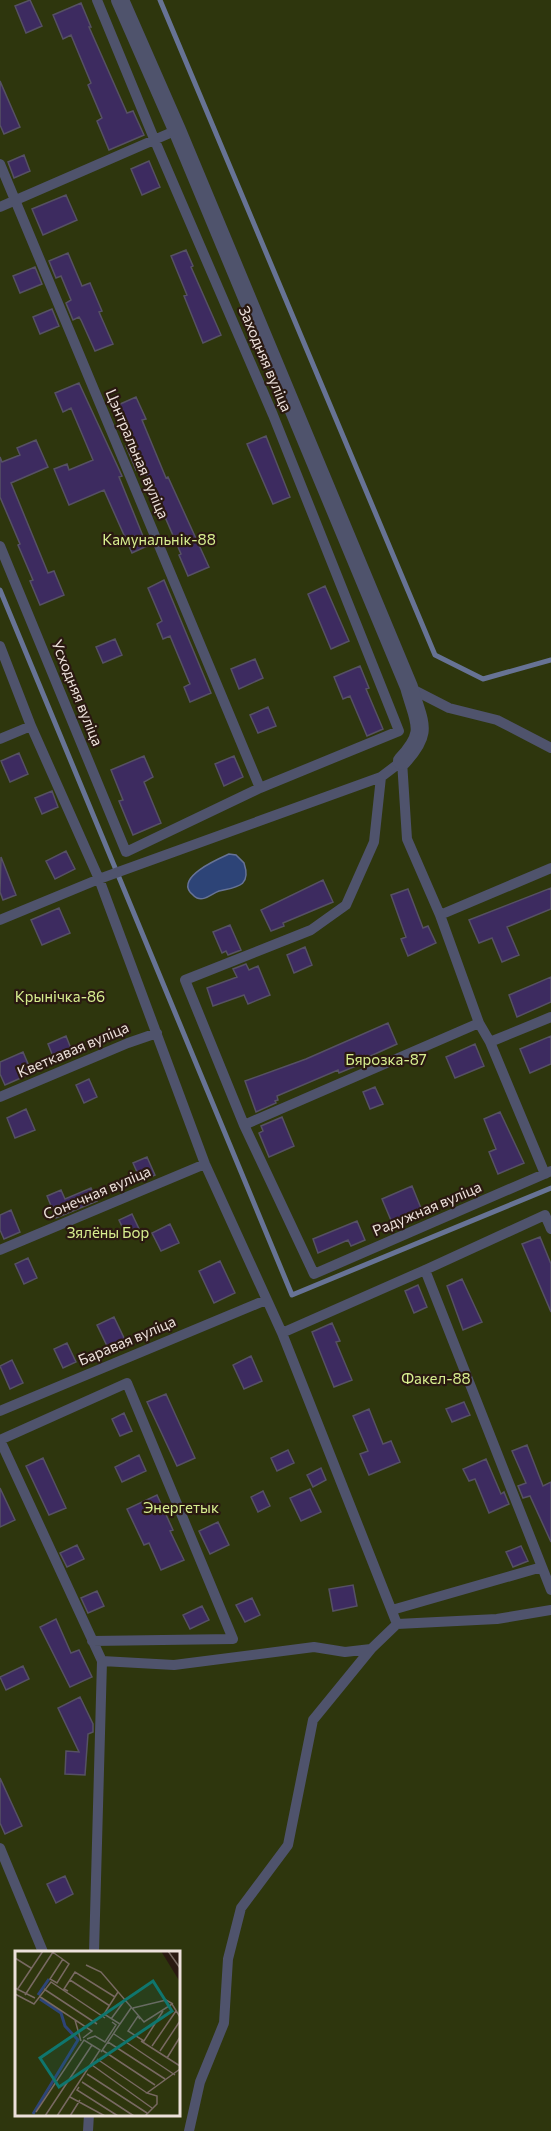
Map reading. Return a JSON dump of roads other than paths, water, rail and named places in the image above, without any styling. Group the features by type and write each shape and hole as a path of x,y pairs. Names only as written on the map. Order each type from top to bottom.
{"street":[{"path":"120,0 177,130 409,687 421,730 417,745 402,761"}],"lane":[{"name":"Заходняя вуліца","path":"97,0 273,415 399,731 260,788"},
{"path":"0,207 177,130"},
{"name":"Цэнтральная вуліца","path":"0,164 260,788"},
{"name":"Усходняя вуліца","path":"0,546 126,852 260,788"},
{"path":"0,646 32,726 99,879 206,1164 282,1333 397,1624"},
{"path":"409,687 449,708 497,720 551,748"},
{"path":"0,740 32,726"},
{"path":"0,920 99,879 381,777 402,761"},
{"path":"402,761 407,839 440,915 480,1023 548,1172"},
{"path":"381,777 374,842 346,905 311,930 185,980 244,1125 480,1023"},
{"path":"440,915 551,868"},
{"path":"490,1042 551,1017"},
{"name":"Кветкавая вуліца","path":"0,1097 157,1033"},
{"name":"Радужная вуліца","path":"244,1125 314,1274 548,1172"},
{"name":"Сонечная вуліца","path":"0,1250 206,1164"},
{"path":"282,1333 548,1214 551,1229"},
{"path":"425,1270 551,1590"},
{"name":"Баравая вуліца","path":"0,1411 266,1300"},
{"path":"92,1641 233,1639 127,1383 0,1440 92,1641 102,1661 94,1951"},
{"path":"392,1611 542,1567"},
{"path":"189,2131 200,2082 224,2023 228,1959 241,1908 288,1845 313,1720 371,1649 397,1624 497,1619 551,1610"},
{"path":"102,1661 174,1665 314,1647 345,1652 371,1649"},
{"path":"0,1848 42,1951"},
{"path":"88,2131 89,2116"}],"water":[{"path":"229,854 236,855 244,863 246,877 241,885 219,891 205,898 200,899 194,896 188,886 194,874"}],"waterway":[{"path":"160,0 435,655 483,679 551,660"},
{"path":"0,590 292,1295 551,1188"}],"park label":[{"name":"Камунальнік-88","path":"159,540"},
{"name":"Крынічка-86","path":"60,997"},
{"name":"Бярозка-87","path":"386,1060"},
{"name":"Зялёны Бор","path":"108,1233"},
{"name":"Факел-88","path":"436,1379"},
{"name":"Энергетык","path":"181,1508"}]}
